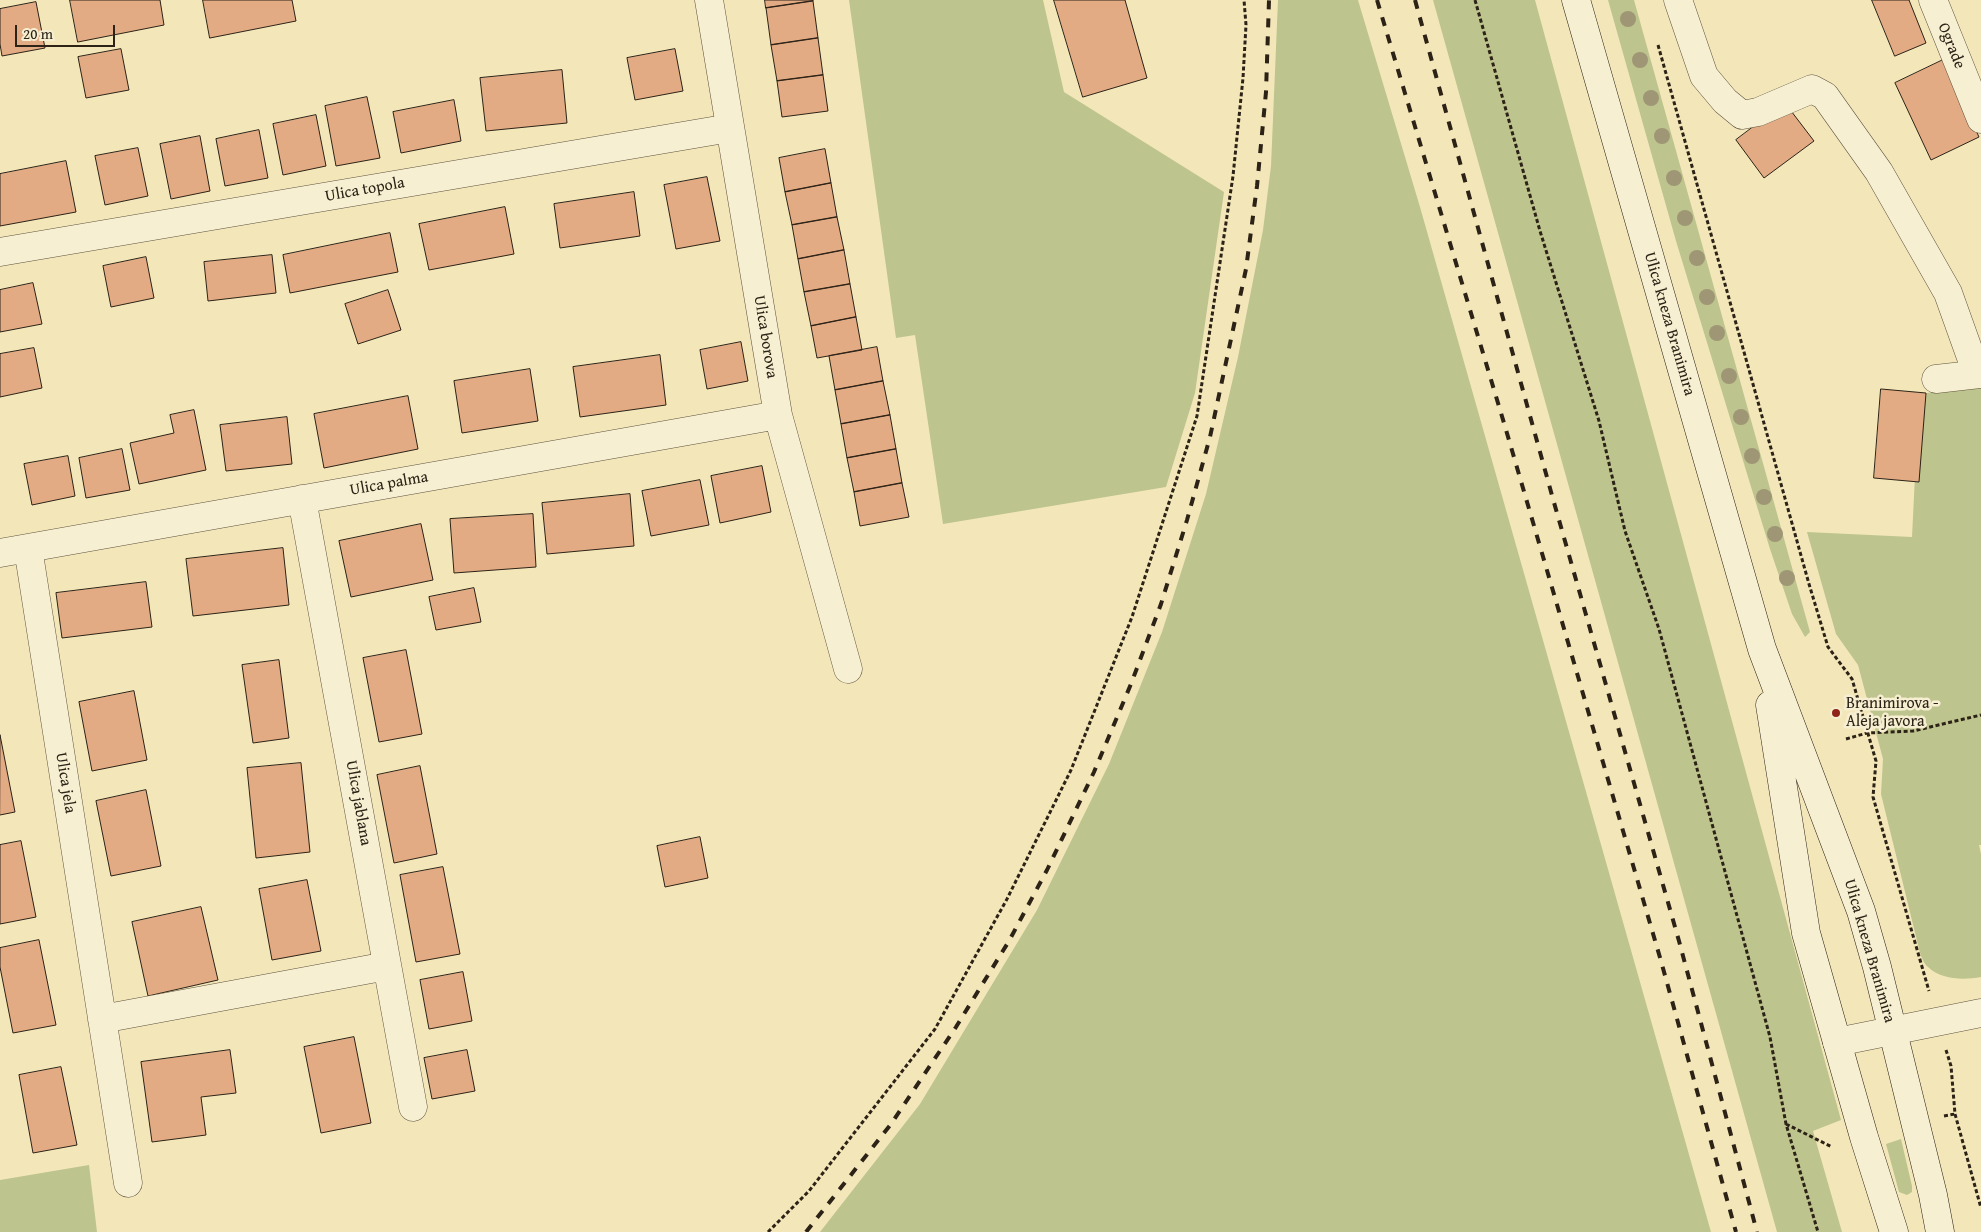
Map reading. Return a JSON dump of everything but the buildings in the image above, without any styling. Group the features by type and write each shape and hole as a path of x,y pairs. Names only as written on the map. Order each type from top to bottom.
{"street":[{"name":"Ulica borova","path":"709,0 778,416 848,668"},
{"name":"Ulica kneza Branimira","path":"1576,0 1762,649 1861,911 1893,1030 1933,1195 1940,1232"},
{"path":"1678,0 1704,76 1725,101 1742,115 1758,112 1812,90 1825,96 1879,172 1948,293 1979,374 1936,379"},
{"name":"Ograde","path":"1932,0 1981,119"},
{"name":"Ulica topola","path":"0,252 730,128"},
{"name":"Ulica palma","path":"0,553 778,416"},
{"name":"Ulica jablana","path":"302,499 413,1107"},
{"name":"Ulica jela","path":"28,548 128,1183"},
{"name":"Ulica kneza Branimira","path":"1762,649 1806,933 1894,1232"},
{"path":"102,1019 387,966"},
{"path":"1837,1042 1981,1012"}],"path":[{"path":"768,1232 809,1190 935,1029 1007,899 1072,770 1132,617 1197,416 1233,176 1243,78 1246,25 1244,0"},
{"path":"1475,0 1540,231 1599,421 1625,531 1659,629 1770,1037 1786,1124 1818,1232"},
{"path":"1656,38 1828,647 1852,679 1876,761 1873,797 1928,989"},
{"path":"1846,739 1867,733 1913,731 1981,715"},
{"path":"1951,1066 1955,1114 1981,1208"},
{"path":"1786,1124 1832,1147"}],"green space":[{"path":"849,0 1043,0 1064,92 1224,192 1195,393 1166,487 943,524 915,335 896,338"},
{"path":"1278,0 1358,0 1420,207 1711,1232 820,1232 920,1104 1037,910 1109,764 1162,632 1206,494 1238,357 1263,230 1271,166"},
{"path":"1433,0 1535,0 1841,1120 1813,1131 1842,1232 1777,1232"},
{"path":"1608,0 1634,0 1810,632 1805,637 1792,614 1770,549 1676,241"},
{"path":"1981,386 1981,845 1979,845 1981,854 1981,977 1960,979 1946,977 1933,971 1925,964 1920,953 1881,794 1883,759 1858,665 1836,634 1807,532 1912,537 1919,394"},
{"path":"1901,1139 1912,1186 1912,1192 1907,1195 1899,1192 1886,1144"},
{"path":"89,1165 97,1232 0,1232 0,1180"}],"railway":[{"path":"806,1232 891,1124 956,1027 1009,941 1047,870 1094,772 1131,684 1161,604 1187,520 1210,437 1246,269 1257,186 1266,92 1269,0"},
{"path":"1377,0 1504,423 1661,961 1736,1232"},
{"path":"1415,0 1553,499 1679,941 1757,1232"}],"place":[{"name":"Branimirova - Aleja javora","path":"1836,713"}]}
